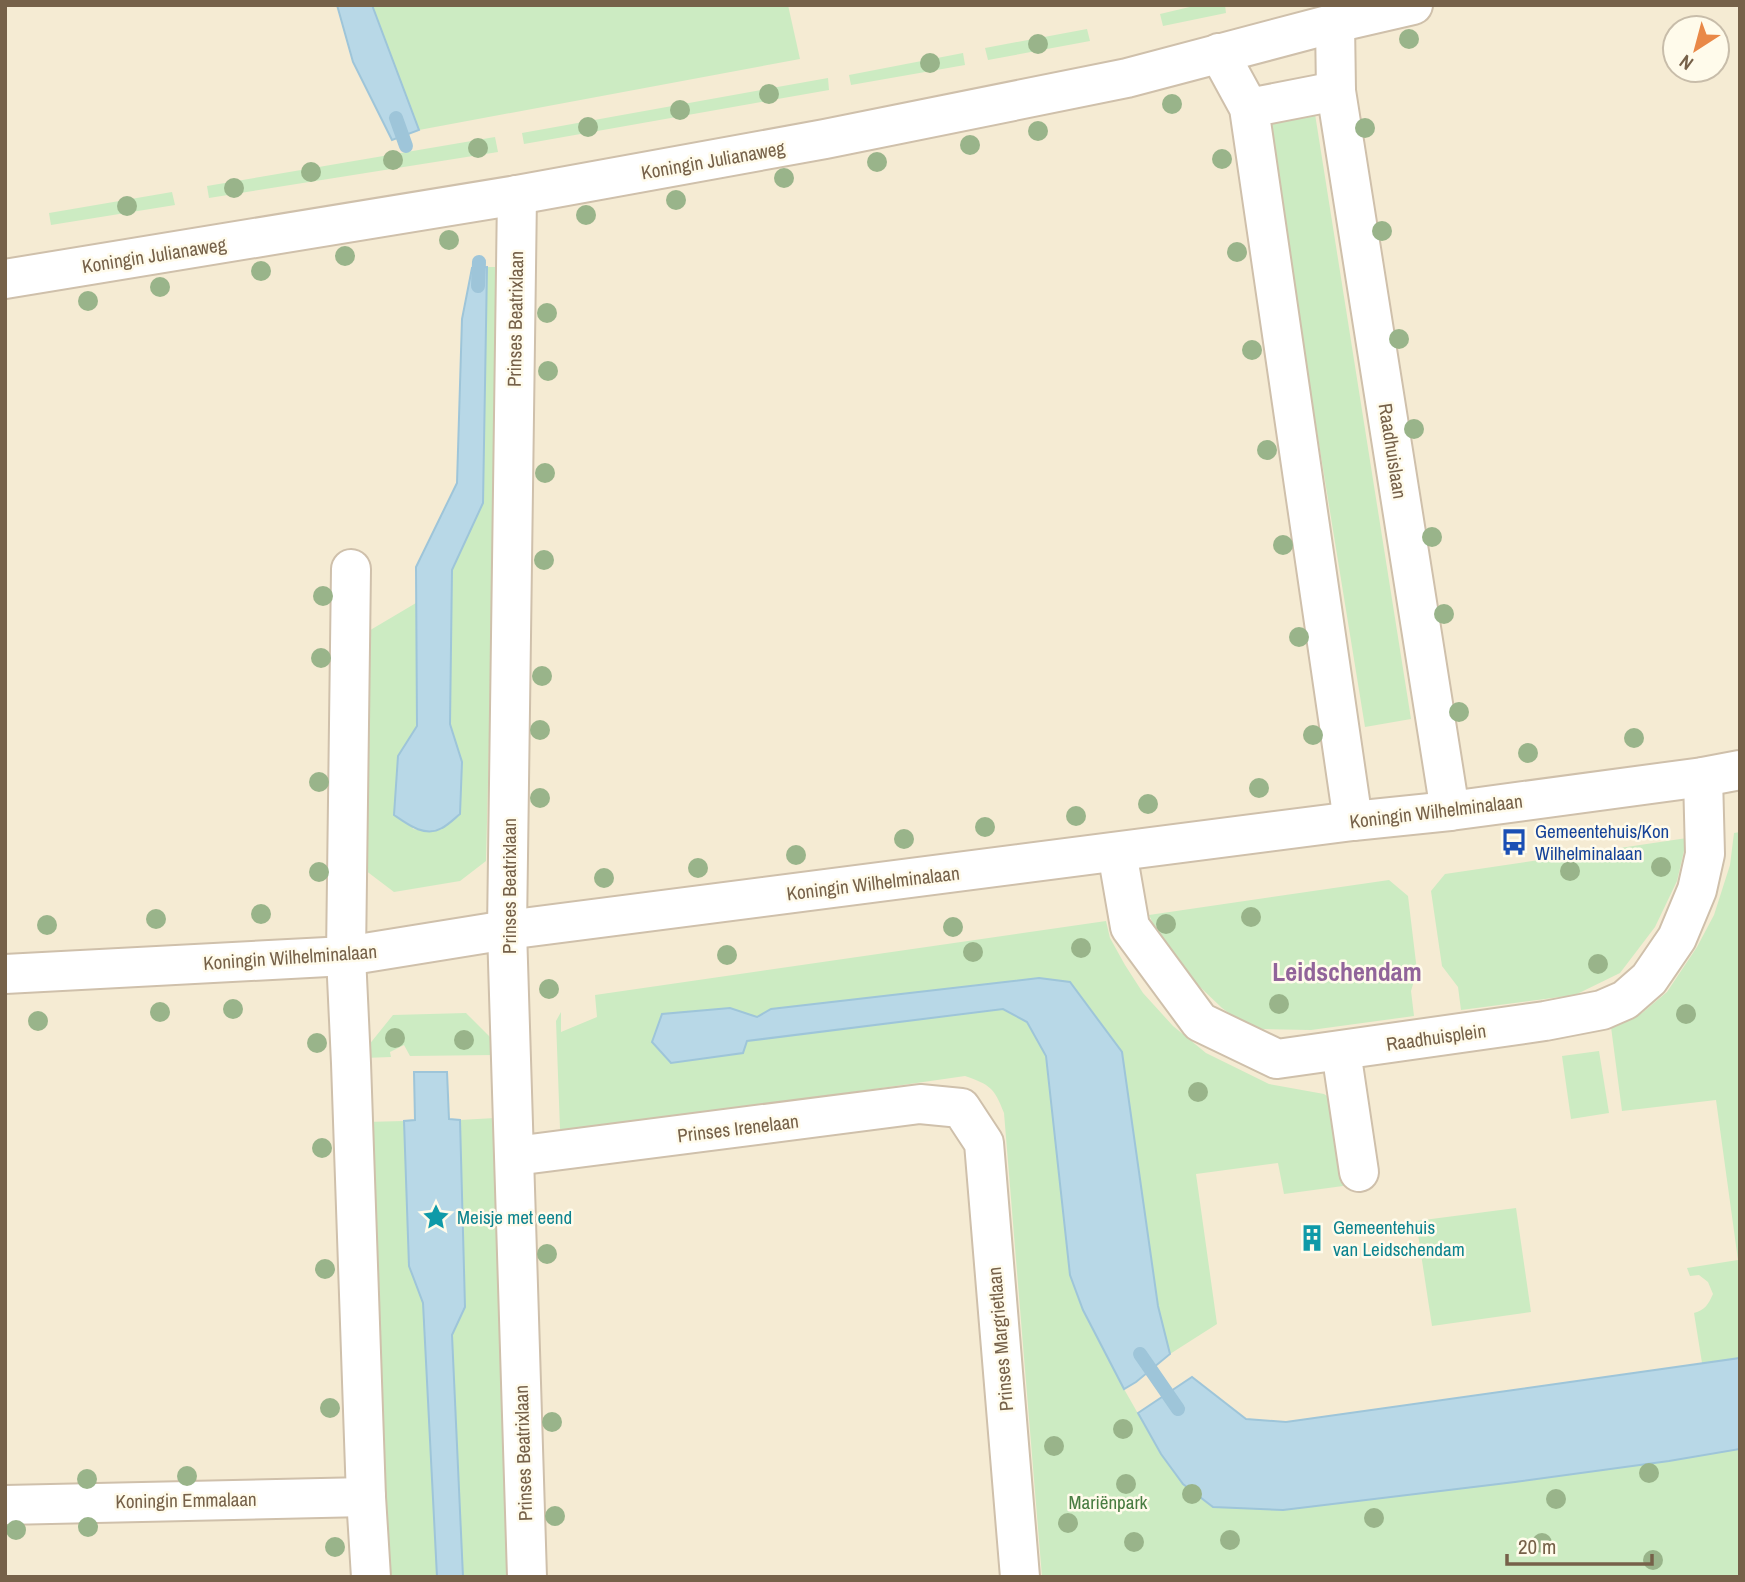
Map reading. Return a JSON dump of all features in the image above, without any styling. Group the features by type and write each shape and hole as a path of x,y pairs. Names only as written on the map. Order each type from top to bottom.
{"street":[{"name":"Koningin Julianaweg","path":"5,279 517,195 851,134 1127,78 1413,5"},
{"name":"Raadhuislaan","path":"1335,23 1336,91 1450,811"},
{"path":"1219,53 1249,108 1353,821"},
{"path":"1249,108 1336,91"},
{"name":"Prinses Beatrixlaan","path":"517,195 507,930 527,1577"},
{"path":"351,569 346,956 371,1577"},
{"name":"Koningin Wilhelminalaan","path":"5,974 346,956 507,930 1353,821 1450,811 1721,774"},
{"name":"Raadhuisplein","path":"1117,852 1130,927 1200,1022 1277,1059 1341,1051 1545,1021 1602,1010 1625,1000 1649,979 1677,938 1696,890 1721,774"},
{"path":"1341,1051 1359,1172"},
{"name":"Prinses Irenelaan","path":"515,1156 920,1104 961,1108"},
{"name":"Prinses Margrietlaan","path":"961,1108 984,1143 1020,1577"},
{"name":"Koningin Emmalaan","path":"5,1505 366,1497"}],"shaded area":[{"path":"5,5 1740,5 1740,1577 5,1577"}],"green space":[{"path":"372,5 788,5 800,59 419,130"},
{"path":"1198,5 1225,5 1226,13 1163,26 1160,14"},
{"path":"1087,29 1090,41 988,60 985,48"},
{"path":"963,53 965,65 851,85 849,75"},
{"path":"828,78 829,90 524,144 522,133"},
{"path":"1315,114 1411,719 1365,727 1267,124"},
{"path":"495,137 498,152 209,198 207,186"},
{"path":"172,192 175,205 51,225 49,213"},
{"path":"487,267 501,267 486,861 460,881 394,892 361,867 367,632 416,603 417,726 398,756 413,829 439,830 462,762 450,724 452,570 483,503"},
{"path":"1740,832 1740,1358 1702,1363 1694,1313 1706,1306 1713,1294 1708,1282 1699,1275 1690,1276 1687,1268 1738,1260 1716,1100 1622,1111 1611,1027 1642,1013 1667,992 1697,947 1714,915 1730,865 1734,833"},
{"path":"1687,838 1677,881 1655,927 1620,973 1575,995 1461,1010 1458,987 1442,966 1431,891 1445,874"},
{"path":"1389,880 1408,896 1417,971 1411,991 1414,1016 1311,1030 1263,1029 1244,1024 1199,986 1163,945 1149,915"},
{"name":"Mariënpark","path":"1106,921 1110,938 1143,993 1173,1026 1206,1053 1269,1084 1324,1094 1339,1104 1343,1186 1284,1194 1278,1163 1196,1174 1217,1324 1170,1354 1070,982 757,1018 730,1008 743,1053 746,1041 1003,1009 1027,1022 1046,1056 1070,1275 1083,1310 1161,1454 1183,1484 1214,1507 1669,1461 1740,1449 1740,1577 1042,1577 1004,1113 990,1088 965,1076 576,1132 560,1129 556,1021 561,1012 561,1032 597,1017 595,995"},
{"path":"466,1013 494,1041 494,1055 410,1056 404,1045 390,1052 391,1057 363,1058 364,1051 393,1015"},
{"path":"1599,1051 1609,1113 1571,1119 1562,1056"},
{"path":"495,1118 514,1577 463,1577 452,1334 465,1307 460,1120"},
{"path":"404,1121 409,1266 423,1303 437,1577 384,1577 365,1122"},
{"path":"1516,1208 1531,1312 1432,1326 1416,1221"}],"water":[{"path":"337,5 372,5 419,130 392,140 353,62"},
{"path":"487,267 483,503 452,570 450,724 462,762 460,814 436,831 423,831 394,815 398,756 417,726 416,567 457,483 462,319 472,268"},
{"path":"1039,978 1070,982 1122,1052 1158,1306 1170,1354 1124,1389 1083,1310 1070,1275 1046,1056 1027,1022 1003,1009 747,1041 743,1053 671,1063 652,1042 662,1014 730,1008 757,1017 771,1009"},
{"path":"414,1072 447,1072 449,1119 460,1120 465,1307 452,1335 463,1577 437,1577 423,1303 409,1266 404,1121 415,1120"},
{"path":"1740,1358 1740,1449 1515,1482 1283,1510 1213,1507 1183,1484 1161,1454 1138,1413 1192,1377 1246,1419 1286,1422"}],"waterway":[{"path":"396,118 406,146"},
{"path":"478,286 479,262"},
{"path":"1140,1354 1178,1409"}],"place":[{"name":"Gemeentehuis/Kon Wilhelminalaan","path":"1514,842"},
{"name":"Meisje met eend","path":"436,1217"},
{"name":"Gemeentehuis van Leidschendam","path":"1312,1238"}],"district":[{"name":"Leidschendam","path":"1347,972"}]}
